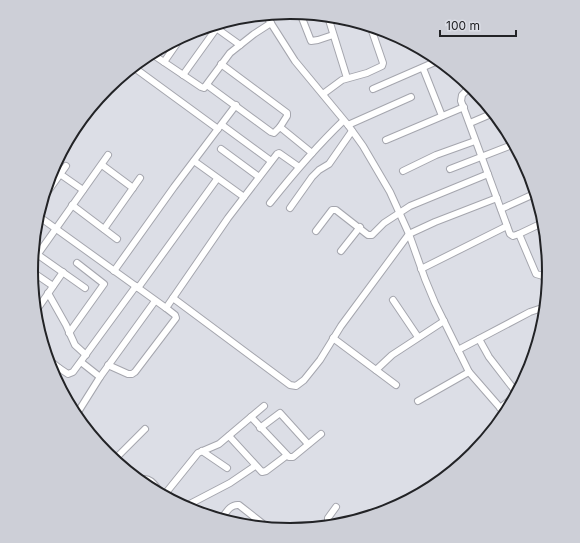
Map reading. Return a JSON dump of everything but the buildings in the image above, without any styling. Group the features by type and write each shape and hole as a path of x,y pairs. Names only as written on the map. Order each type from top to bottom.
{"street":[{"path":"269,20 295,61 363,146 390,192 409,234 421,268 469,372 501,409"},
{"path":"303,20 311,41 333,35"},
{"path":"330,22 347,78"},
{"path":"157,57 202,88 207,85 230,53 271,23"},
{"path":"218,30 240,45"},
{"path":"183,75 213,31"},
{"path":"322,94 347,78 380,68 383,64 373,33"},
{"path":"164,62 174,47"},
{"path":"373,89 432,63"},
{"path":"207,85 273,133 287,116 287,113 221,64"},
{"path":"423,68 442,116"},
{"path":"138,70 271,161"},
{"path":"466,92 461,98 510,234 512,236 519,234 538,225"},
{"path":"270,203 312,153 346,123 411,97"},
{"path":"114,271 236,105"},
{"path":"386,140 464,107"},
{"path":"470,123 488,115"},
{"path":"280,126 312,153"},
{"path":"290,208 312,177 332,161 352,131"},
{"path":"402,171 436,155 475,140"},
{"path":"450,170 510,146"},
{"path":"221,149 259,177"},
{"path":"166,308 271,161 279,153 299,167"},
{"path":"39,250 108,155"},
{"path":"194,161 244,197"},
{"path":"102,165 133,188"},
{"path":"54,183 66,166"},
{"path":"60,174 83,190"},
{"path":"316,231 334,210 338,210 368,235 372,235 382,225 419,202 488,174"},
{"path":"104,229 140,178"},
{"path":"56,366 65,373 71,374 217,178"},
{"path":"501,209 531,195"},
{"path":"173,298 291,386 296,386 304,380 324,354 355,306 409,234 435,222 497,198"},
{"path":"72,205 117,239"},
{"path":"43,219 175,315 176,318 135,372 128,374 108,364"},
{"path":"421,268 507,226"},
{"path":"341,251 360,227"},
{"path":"519,234 535,271 538,275 542,276"},
{"path":"38,254 85,288"},
{"path":"69,333 104,284 77,263"},
{"path":"40,305 63,272"},
{"path":"38,276 53,286"},
{"path":"48,293 76,346 86,355"},
{"path":"393,300 418,337"},
{"path":"79,410 108,364 155,301"},
{"path":"458,350 530,312 539,309"},
{"path":"376,370 392,354 444,320"},
{"path":"333,338 396,385"},
{"path":"479,339 489,357 513,389"},
{"path":"81,362 100,377"},
{"path":"418,401 469,372"},
{"path":"167,492 198,453 219,444 264,406"},
{"path":"260,428 280,413 308,444"},
{"path":"251,417 286,456 291,458 321,434"},
{"path":"118,456 145,429"},
{"path":"229,436 259,471 264,472 286,456"},
{"path":"202,451 227,468"},
{"path":"190,504 230,483 255,466"},
{"path":"225,515 232,506 236,504 259,522"},
{"path":"328,521 328,518 336,507"}]}
